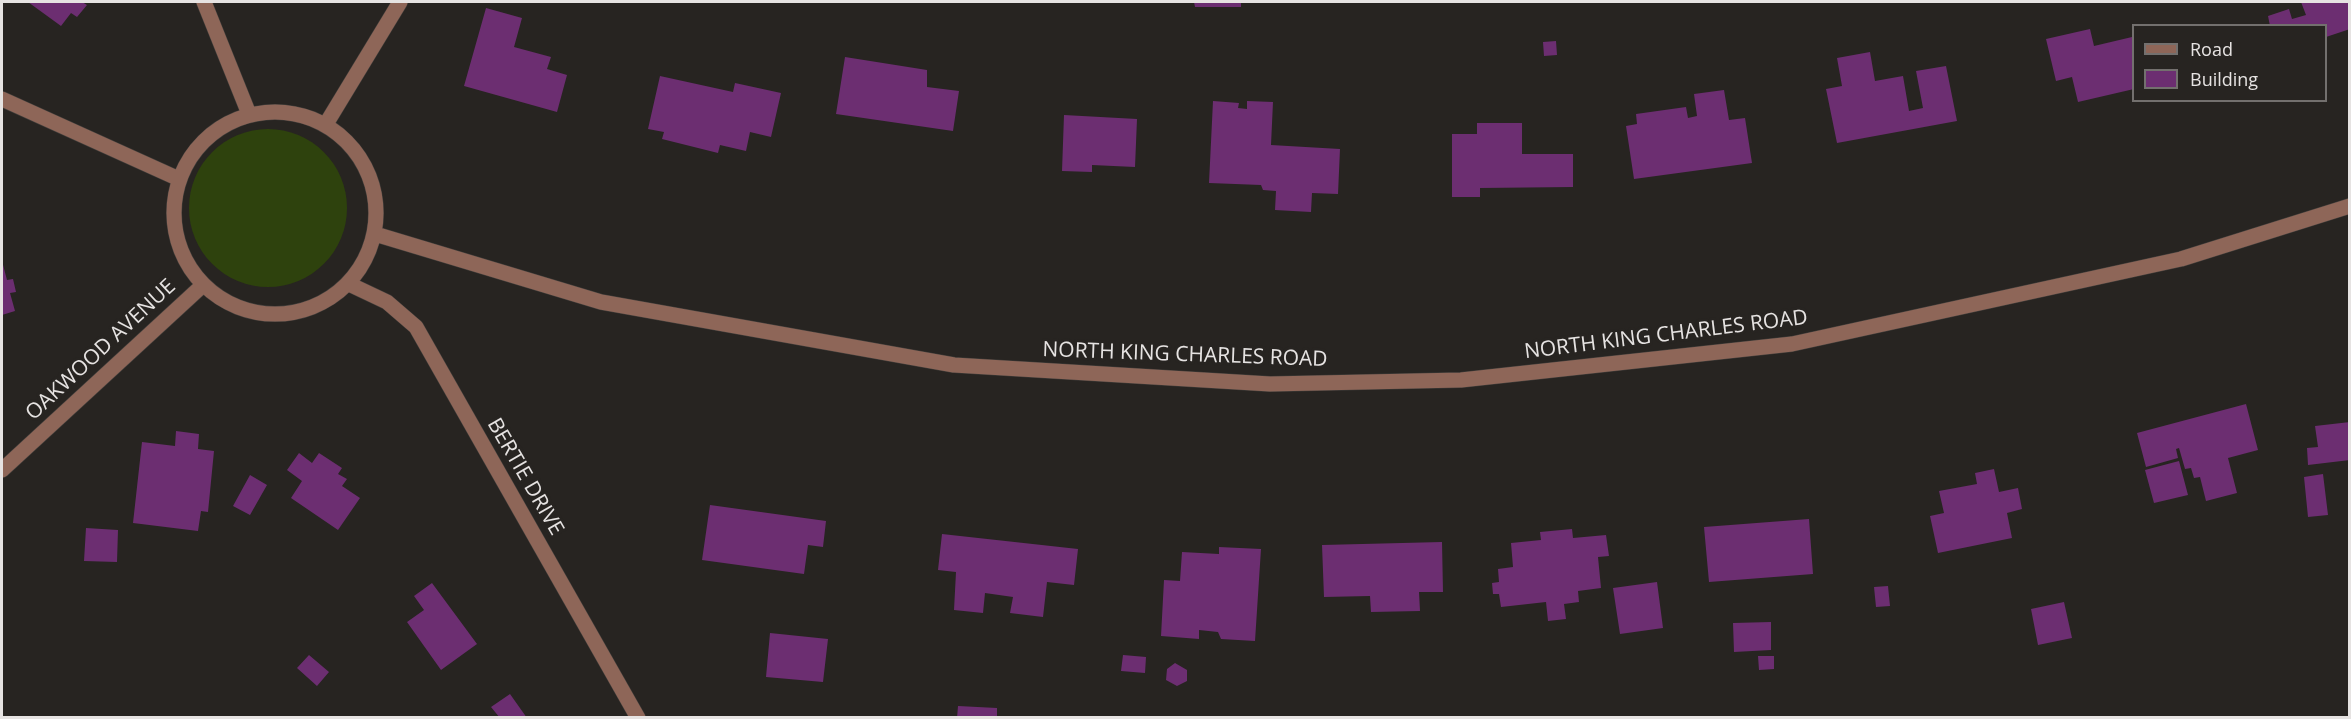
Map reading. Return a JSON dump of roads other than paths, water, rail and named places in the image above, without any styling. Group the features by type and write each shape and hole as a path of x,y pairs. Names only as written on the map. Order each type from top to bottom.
{"street":[{"path":"204,2 249,114"},
{"path":"326,124 400,2"},
{"path":"2,99 179,179"},
{"path":"275,111 302,114 326,124 347,140 363,159 373,183 377,208 375,234 365,261 349,284 323,303 292,314 260,314 229,304 203,285 186,262 176,235 174,207 179,179 195,150 219,128 249,114 275,111"},
{"name":"NORTH KING CHARLES ROAD","path":"375,234 601,302 954,365 1270,384 1461,380 1792,344 2181,259 2349,206"},
{"name":"BERTIE DRIVE","path":"349,284 387,302 416,327 638,717"},
{"name":"OAKWOOD AVENUE","path":"2,470 203,285"}]}
